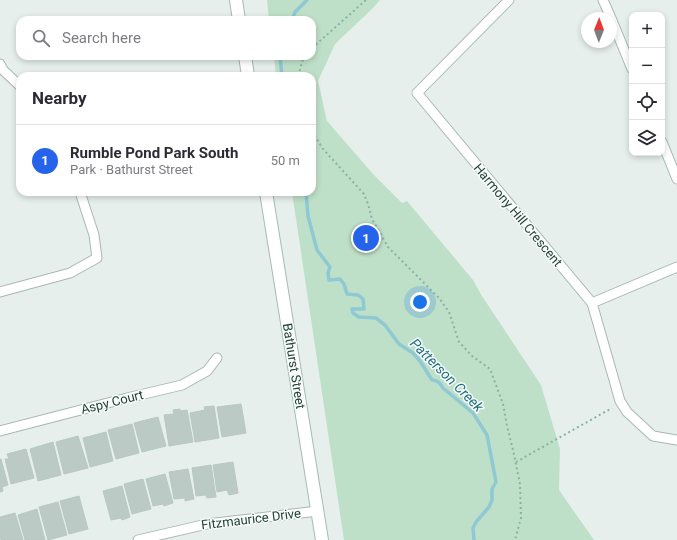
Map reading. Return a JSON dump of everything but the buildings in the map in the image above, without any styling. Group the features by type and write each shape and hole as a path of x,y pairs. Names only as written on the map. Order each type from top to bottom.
{"main road":[{"path":"236,0 238,16"},
{"path":"246,60 247,72"},
{"name":"Bathurst Street","path":"267,196 322,540"}],"street":[{"name":"Harmony Hill Crescent","path":"509,0 417,93 592,304 621,403 627,412 653,436 677,440"},
{"path":"604,0 609,12"},
{"path":"617,33 629,62"},
{"path":"0,64 3,70 16,82"},
{"path":"665,149 677,179"},
{"path":"0,292 70,273 96,258 94,235 81,196"},
{"path":"592,304 677,267"},
{"name":"Aspy Court","path":"0,431 182,385 207,371 217,358"},
{"name":"Fitzmaurice Drive","path":"138,540 207,524 318,511"}],"path":[{"path":"316,44 366,0"},
{"path":"299,72 303,60"},
{"path":"316,138 323,149 364,194 372,219 388,248 439,298 449,312 459,342 472,356 490,369 504,404 507,426 514,450 520,484 521,518 515,540"},
{"path":"516,462 621,403"}],"green space":[{"path":"267,0 380,0 335,44 318,81 327,121 373,174 402,203 407,201 473,280 541,385 560,449 559,490 594,540 344,540 293,196 316,196 316,72 276,72 274,60 316,60 316,16 269,16"}],"waterway":[{"name":"Patterson Creek","path":"294,16 295,12 307,0"},
{"name":"Patterson Creek","path":"280,60 282,72"},
{"name":"Patterson Creek","path":"306,196 308,216 317,250 330,267 328,273 329,280 340,279 344,284 347,294 358,295 363,299 364,309 352,309 353,313 359,317 376,318 385,325 399,344 413,353 420,361 432,380 439,382 443,388 473,413 487,435 496,482 492,489 492,500 489,507 476,522 473,528 474,540"}],"place":[{"name":"Rumble Pond Park South","path":"366,238"}]}
